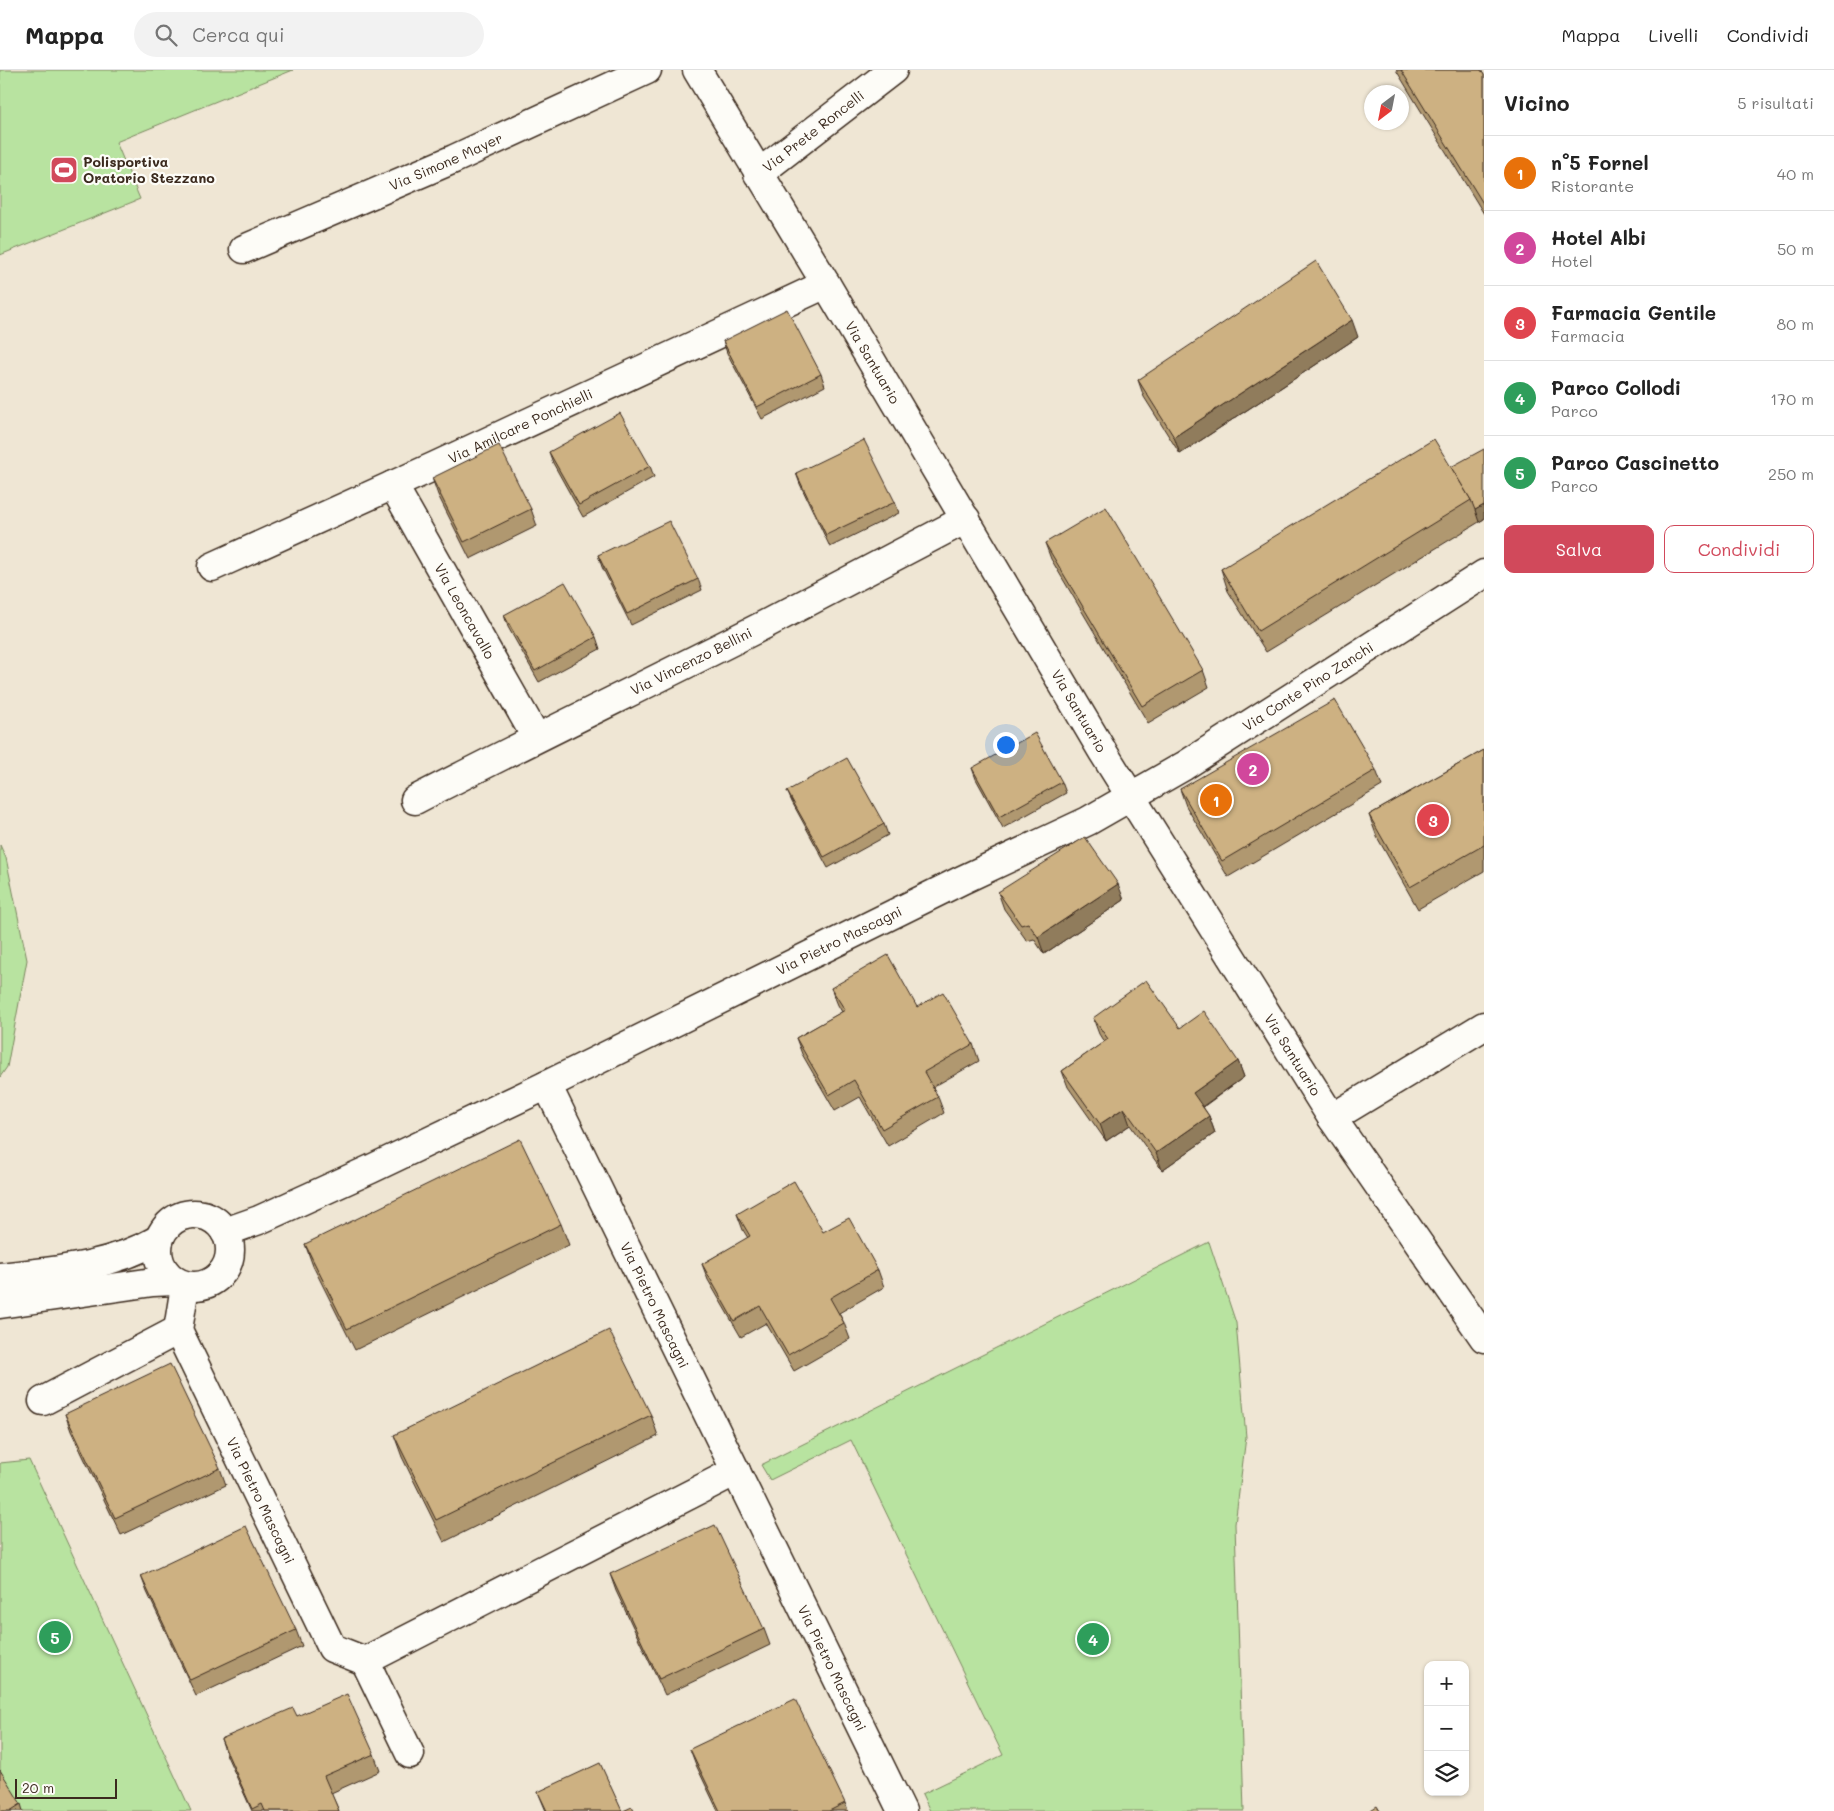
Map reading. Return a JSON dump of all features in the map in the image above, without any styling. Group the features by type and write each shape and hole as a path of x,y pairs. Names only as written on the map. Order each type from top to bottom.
{"street":[{"name":"Via Simone Mayer","path":"244,249 454,159 647,70"},
{"name":"Via Santuario","path":"697,70 1103,752 1332,1118 1484,1338"},
{"name":"Via Prete Roncelli","path":"758,174 893,70"},
{"name":"Via Amilcare Ponchielli","path":"212,567 826,284"},
{"name":"Via Leoncavallo","path":"393,485 536,738"},
{"name":"Via Vincenzo Bellini","path":"415,800 766,624 966,519"},
{"name":"Via Conte Pino Zanchi","path":"1131,797 1184,766 1484,574"},
{"name":"Via Pietro Mascagni","path":"226,1232 259,1220 371,1169 547,1085 962,880 1088,821 1131,797"},
{"path":"1332,1118 1484,1026"},
{"name":"Via Pietro Mascagni","path":"547,1085 902,1811"},
{"path":"0,1304 153,1282 179,1283 197,1287 209,1284 219,1277 227,1267 230,1256 230,1244 226,1232 218,1222 207,1216 196,1214 183,1215 173,1220 164,1228 159,1239 157,1251 160,1262 165,1272 179,1283"},
{"path":"0,1277 50,1272 113,1259 159,1239"},
{"path":"43,1401 178,1326 179,1283"},
{"name":"Via Pietro Mascagni","path":"178,1326 258,1497 332,1648 365,1661"},
{"path":"410,1754 365,1661 736,1471"}],"green space":[{"name":"Polisportiva Oratorio Stezzano","path":"0,70 293,70 116,142 140,199 0,255"},
{"path":"0,845 6,858 27,960 7,1067 0,1077"},
{"path":"1209,1242 1236,1323 1246,1437 1235,1524 1244,1811 930,1811 922,1794 1003,1755 851,1440 770,1480 761,1465"},
{"path":"29,1460 191,1811 0,1811 0,1463"}],"building":[{"path":"1401,70 1481,70 1484,75 1484,205"},
{"path":"1316,261 1352,320 1174,437 1138,380"},
{"path":"787,309 821,374 757,407 723,341"},
{"path":"620,413 650,466 579,505 549,452"},
{"path":"1434,439 1471,500 1258,631 1221,569"},
{"path":"864,440 895,502 826,535 796,473"},
{"path":"499,445 531,509 464,542 432,478"},
{"path":"1484,449 1484,505 1475,510 1451,467"},
{"path":"1106,507 1203,670 1142,706 1045,543"},
{"path":"669,521 698,579 627,614 598,555"},
{"path":"565,582 596,637 535,671 504,615"},
{"path":"1335,700 1376,770 1222,861 1180,789"},
{"path":"1035,733 1062,782 999,817 972,768"},
{"path":"1484,750 1484,845 1410,887 1369,815"},
{"path":"847,758 884,824 824,857 787,791"},
{"path":"1085,837 1118,884 1038,937 1028,923 1021,925 998,892"},
{"path":"888,955 917,1007 943,992 973,1044 924,1072 938,1097 882,1129 854,1080 829,1095 796,1038 845,1010 831,988"},
{"path":"1146,980 1180,1028 1204,1011 1238,1061 1193,1093 1209,1116 1156,1153 1124,1108 1100,1124 1062,1071 1108,1039 1093,1018"},
{"path":"520,1139 561,1224 347,1329 305,1244"},
{"path":"794,1181 823,1232 849,1218 878,1270 830,1298 844,1323 788,1355 760,1306 734,1321 702,1264 750,1236 737,1214"},
{"path":"609,1330 651,1415 436,1520 394,1435"},
{"path":"170,1364 220,1468 115,1518 65,1414"},
{"path":"715,1525 764,1629 659,1679 610,1574"},
{"path":"246,1526 296,1630 190,1680 141,1576"},
{"path":"347,1694 374,1754 324,1776 339,1811 265,1811 262,1804 252,1809 221,1739 293,1708 297,1716"},
{"path":"795,1699 845,1803 829,1811 720,1811 690,1749"},
{"path":"600,1763 622,1811 547,1811 538,1792"},
{"path":"0,1770 21,1804 10,1811 0,1811"},
{"path":"1377,1806 1380,1811 1369,1811"},
{"path":"632,1807 634,1811 623,1811"}],"place":[{"name":"Polisportiva Oratorio Stezzano","path":"64,170"},
{"name":"Hotel Albi","path":"1253,769"},
{"name":"n°5 Fornel","path":"1216,800"},
{"name":"Farmacia Gentile","path":"1433,820"},
{"name":"Parco Cascinetto","path":"55,1637"},
{"name":"Parco Collodi","path":"1093,1639"}]}
